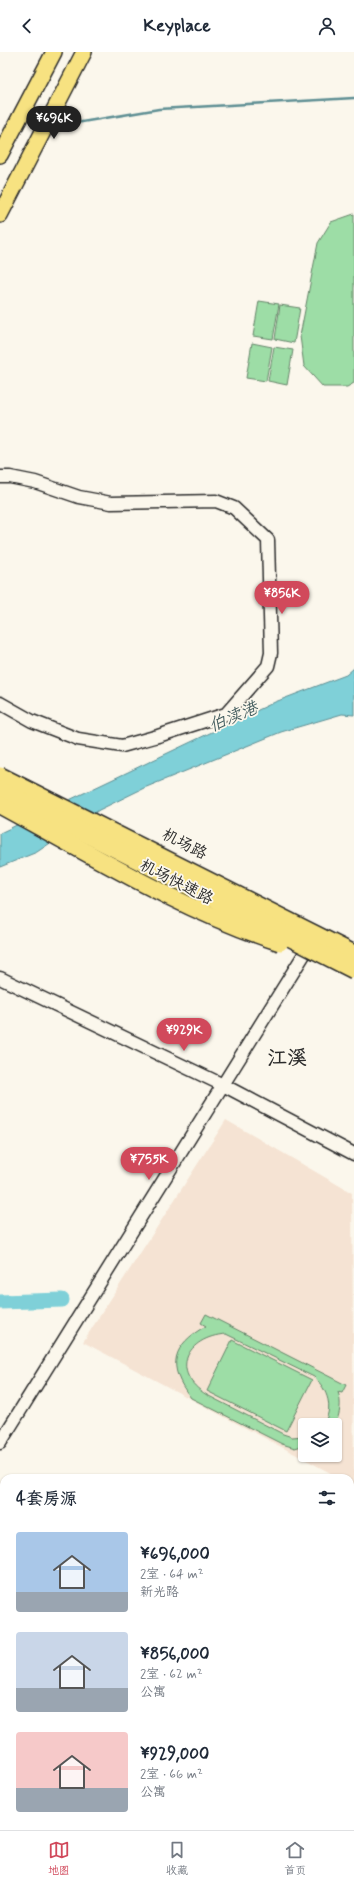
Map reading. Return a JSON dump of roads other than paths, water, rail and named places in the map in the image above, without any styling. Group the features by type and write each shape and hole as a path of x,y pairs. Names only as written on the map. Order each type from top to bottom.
{"highway":[{"name":"机场快速路","path":"0,776 354,954"},
{"name":"机场快速路","path":"1,798 354,970"}],"main road":[{"path":"0,155 54,52"},
{"path":"0,215 84,52"},
{"name":"机场路","path":"0,770 106,822 318,932 354,949"},
{"path":"1,798 76,839 247,928 305,953 354,978"}],"street":[{"path":"0,477 10,477 35,482 79,497 111,503 216,501 234,508 268,540 271,653 268,666 226,714 122,746 78,739 32,721 0,703"},
{"path":"0,1443 318,932"},
{"path":"0,978 223,1084 354,1154"}],"water":[{"path":"354,668 354,715 342,714 281,732 144,788 99,810 37,852 0,867 0,833 275,702 346,675"}],"waterway":[{"path":"76,123 159,109 354,98"},
{"path":"0,1302 62,1300"}],"district":[{"name":"江溪","path":"287,1057"}],"water label":[{"name":"伯渎港","path":"233,716"}]}
